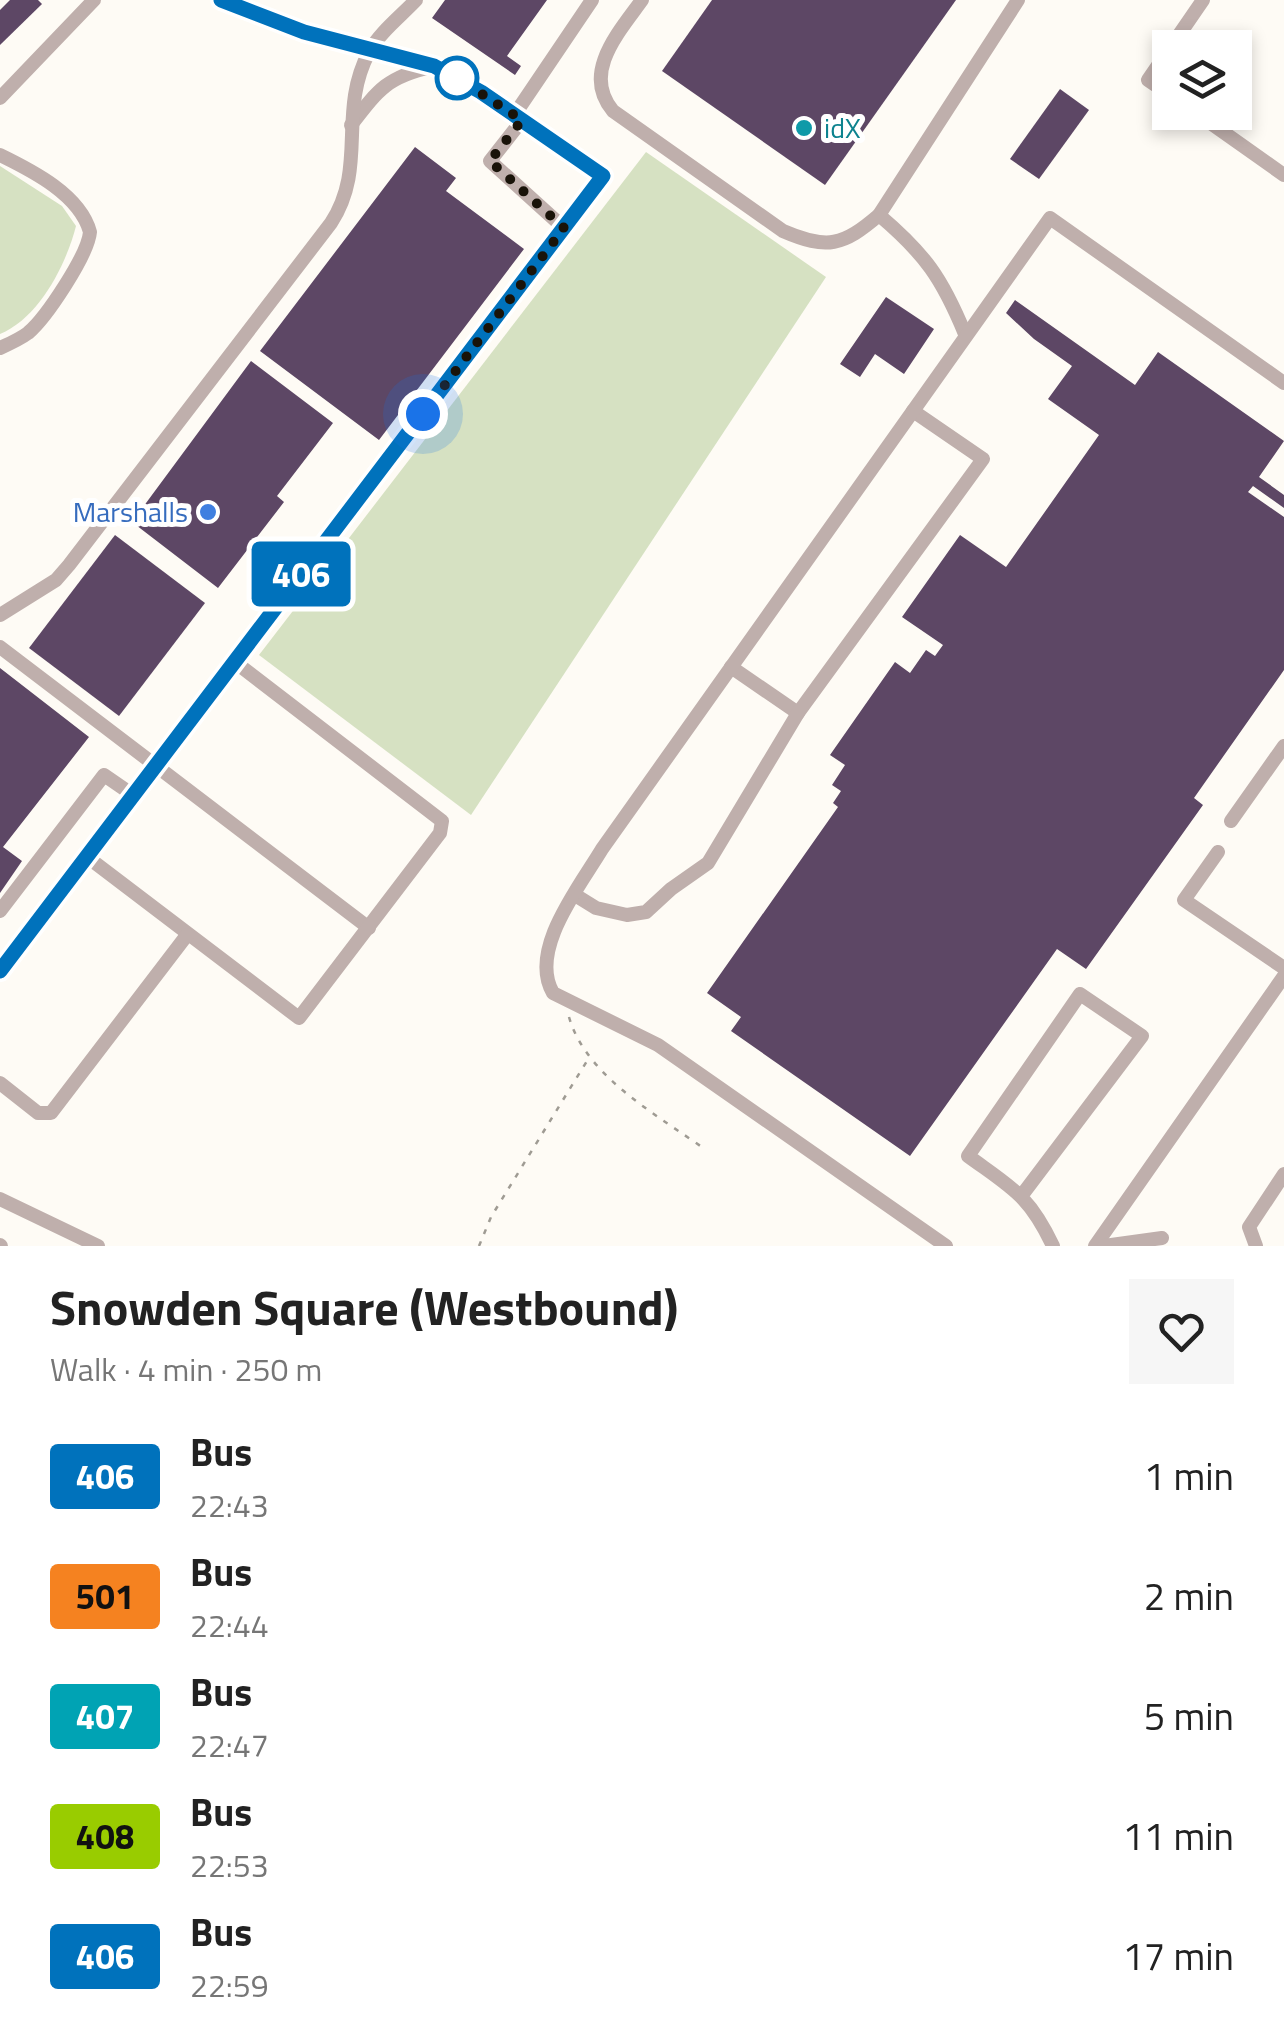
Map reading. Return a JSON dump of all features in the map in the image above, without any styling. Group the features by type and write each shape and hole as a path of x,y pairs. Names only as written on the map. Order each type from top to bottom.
{"street":[{"path":"0,98 94,0"},
{"path":"0,614 56,580 342,207 350,181 350,126 356,90 370,50 416,0"},
{"path":"564,228 490,161 592,0"},
{"path":"642,0 604,58 600,88 604,100 783,231 813,242 835,244 879,215 1018,0"},
{"path":"1182,30 1203,0"},
{"path":"0,971 603,176 518,117 434,66 304,32 231,1"},
{"path":"350,126 378,89 390,80 434,66"},
{"path":"1220,130 1284,175"},
{"path":"0,155 40,178 80,209 90,232 80,258 40,320 28,333 0,348"},
{"path":"879,215 926,258 951,300 965,334"},
{"path":"946,1246 658,1045 618,1022 565,1001 548,984 544,963 550,941 602,849 1050,218 1284,383"},
{"path":"575,895 596,908 626,915 646,912 708,863 798,713 983,459 913,411"},
{"path":"0,647 369,928"},
{"path":"86,856 300,1018 440,833 442,821 235,662"},
{"path":"731,667 798,713"},
{"path":"1230,822 1284,746"},
{"path":"0,910 104,774 134,795"},
{"path":"1218,852 1184,900 1284,968"},
{"path":"0,1083 38,1113 52,1114 188,935"},
{"path":"1095,1246 1284,976"},
{"path":"1022,1195 1142,1036 1080,994 968,1156 1022,1195 1039,1216 1053,1246"},
{"path":"1256,1246 1249,1227 1284,1174"},
{"path":"0,1199 98,1246"},
{"path":"1104,1246 1162,1238"}],"path":[{"path":"565,1001 570,1024 590,1056 614,1081 706,1150"},
{"path":"479,1246 492,1216 590,1056"}],"green space":[{"path":"646,152 826,277 471,815 259,655"},
{"path":"0,166 62,206 76,226 49,289 27,316 0,334"}],"building":[{"path":"10,0 38,0 42,4 0,45 0,10"},
{"path":"445,0 547,0 507,56 521,66 515,75 432,18"},
{"name":"idX","path":"712,0 956,0 825,185 662,71"},
{"path":"1060,89 1089,110 1039,179 1010,159"},
{"path":"415,147 456,178 446,191 524,249 379,440 260,351"},
{"path":"886,297 934,329 904,374 875,354 860,377 840,364"},
{"path":"1015,300 1135,385 1158,352 1284,441 1259,477 1284,495 1284,508 1253,486 1248,492 1284,517 1284,670 1194,798 1203,805 1086,969 1057,949 910,1156 731,1031 741,1017 707,993 838,807 833,803 841,791 832,785 845,765 830,755 895,662 910,673 926,650 935,656 943,645 902,617 960,535 1006,567 1099,435 1048,399 1072,366 1006,313"},
{"path":"251,361 333,423 277,496 284,502 218,588 132,522"},
{"path":"115,535 205,603 119,716 29,648"},
{"path":"0,668 89,737 3,847 22,861 0,893"}],"bus line":[{"name":"406","path":"0,971 603,176 481,92 434,66 304,32 221,0"}],"place":[{"name":"idX","path":"804,128"},
{"name":"Marshalls","path":"208,512"}],"route":[{"path":"423,414 564,228 490,161 522,120 457,78"}]}
